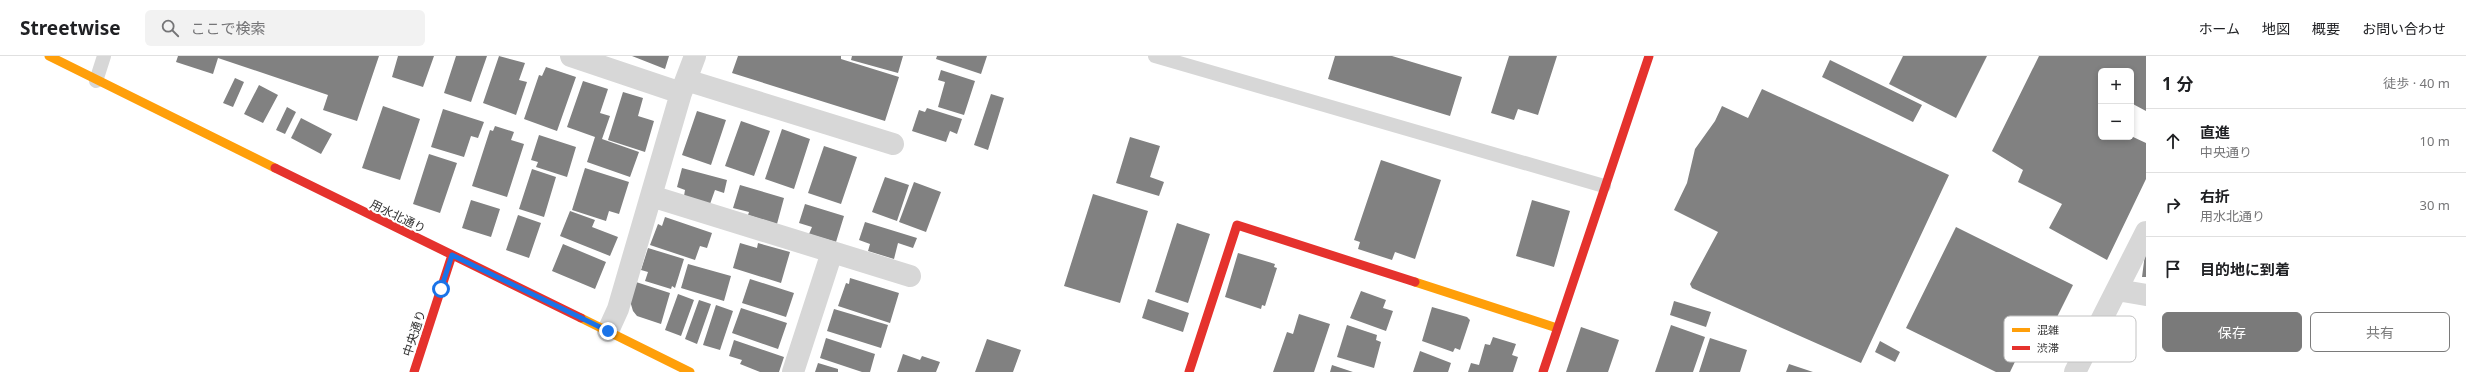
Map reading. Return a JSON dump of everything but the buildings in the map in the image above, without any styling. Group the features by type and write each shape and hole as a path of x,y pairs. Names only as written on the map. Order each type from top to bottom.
{"street":[{"name":"用水北通り","path":"49,56 72,61 96,81 690,372"},
{"path":"571,56 893,144"},
{"path":"608,331 618,309 694,56"},
{"path":"1543,372 1604,186 1649,56"},
{"path":"652,196 910,276"},
{"path":"1188,372 1237,225 1557,328"},
{"path":"2103,316 2146,232"},
{"path":"793,372 832,252"},
{"name":"中央通り","path":"414,372 452,255"},
{"path":"2116,290 2146,296"},
{"path":"2075,372 2080,362"}],"lane":[{"path":"96,81 104,56"},
{"path":"1155,56 1604,186"}],"traffic: slow":[{"path":"49,56 275,168"},
{"path":"1415,282 1557,328"},
{"path":"581,318 690,372"}],"traffic: jam":[{"path":"1543,372 1649,56"},
{"path":"275,168 581,318"},
{"path":"1189,372 1237,225 1415,282"},
{"path":"414,372 452,255"}],"route":[{"path":"441,289 452,255 608,331"}]}
